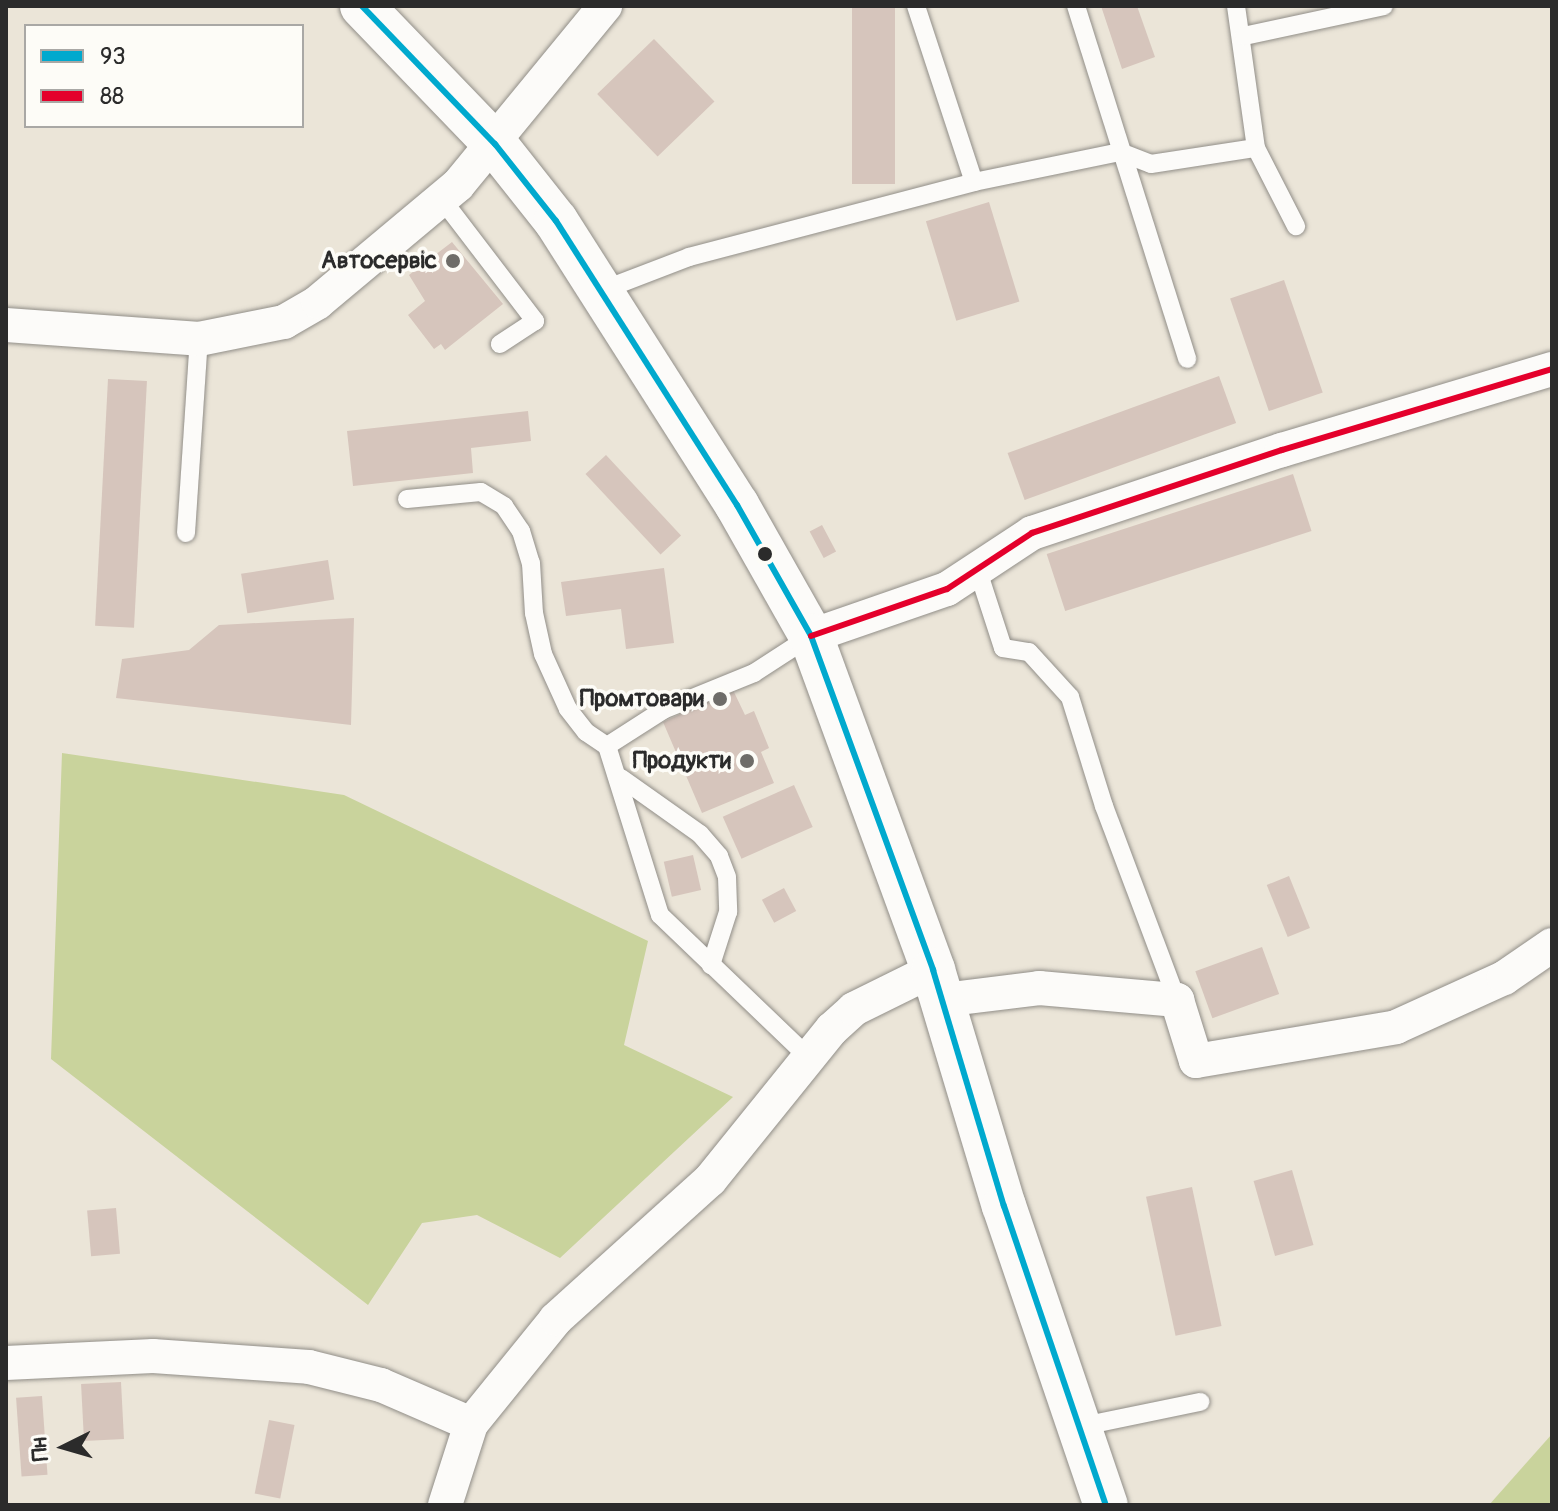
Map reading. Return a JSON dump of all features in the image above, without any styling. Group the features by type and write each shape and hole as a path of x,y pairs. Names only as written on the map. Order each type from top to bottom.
{"highway":[{"path":"362,6 495,144 603,290 737,505 811,636 938,985 1077,1427 1106,1505"}],"street":[{"path":"6,325 199,339 284,322 318,302 441,198 495,144 605,6"},
{"path":"811,636 947,589 1032,533 1282,450 1552,369"},
{"path":"445,1505 471,1424 556,1319 710,1180 806,1055 854,1009 938,985 1039,988 1177,1000 1196,1061 1328,1042 1396,1027 1504,978 1552,945"},
{"path":"6,1363 153,1356 309,1367 381,1385 471,1424"}],"lane":[{"path":"916,6 974,182"},
{"path":"1076,6 1187,359"},
{"path":"1236,6 1244,36 1256,148 1296,226"},
{"path":"1244,36 1384,6"},
{"path":"603,290 689,257 974,182 1120,152 1151,164 1256,148"},
{"path":"441,198 535,321 500,344"},
{"path":"186,533 199,339"},
{"path":"407,499 481,492 504,506 521,531 531,563 534,613 543,654 568,709 586,732 607,746 621,778 660,915 806,1055"},
{"path":"978,571 1003,648 1029,652 1070,697 1104,806 1177,1000"},
{"path":"607,746 663,710 754,673 811,636"},
{"path":"621,778 700,834 719,856 727,877 728,912 711,965"},
{"path":"1077,1427 1200,1402"}],"green space":[{"path":"62,753 344,795 648,941 624,1045 733,1097 560,1258 477,1215 422,1223 368,1305 51,1059"},
{"path":"1552,1434 1552,1505 1489,1505"}],"building":[{"path":"852,6 895,6 895,184 852,184"},
{"path":"1101,6 1137,6 1155,57 1122,69"},
{"path":"654,39 714,102 658,156 597,94"},
{"path":"989,202 1019,301 956,321 926,221"},
{"path":"452,242 503,304 445,350 441,344 434,349 408,315 425,301 409,275"},
{"path":"1284,280 1323,393 1269,411 1230,299"},
{"path":"1219,376 1236,423 1025,500 1008,453"},
{"path":"108,379 147,381 134,628 95,626"},
{"path":"528,411 531,441 471,448 473,473 353,486 347,431"},
{"path":"606,455 681,535 661,555 586,474"},
{"path":"1293,474 1312,531 1065,611 1047,554"},
{"path":"822,525 836,551 824,558 810,532"},
{"path":"328,560 334,600 247,613 241,574"},
{"path":"664,568 674,643 626,649 621,609 566,616 561,582"},
{"path":"354,618 351,725 116,698 122,659 189,650 219,625"},
{"path":"733,690 745,715 754,711 769,748 761,752 774,783 702,813 663,722"},
{"path":"794,785 813,827 741,859 723,817"},
{"path":"693,855 701,890 672,897 664,862"},
{"path":"1289,876 1310,928 1288,937 1267,885"},
{"path":"784,888 796,911 774,923 762,900"},
{"path":"1262,947 1279,994 1212,1018 1195,971"},
{"path":"1292,1170 1313,1245 1275,1256 1254,1181"},
{"path":"1192,1187 1222,1326 1176,1336 1146,1197"},
{"path":"116,1208 120,1254 91,1256 87,1211"},
{"path":"121,1382 124,1439 84,1441 81,1384"},
{"path":"42,1396 48,1475 22,1477 16,1398"},
{"path":"269,1420 295,1425 280,1499 255,1494"}],"transit line":[{"name":"93","path":"362,6 495,144 556,221 737,505 811,636 933,970 1004,1206 1106,1505"},
{"name":"88","path":"811,636 947,589 1032,533 1282,450 1552,369"}],"place":[{"name":"Автосервіс","path":"453,261"},
{"name":"Промтовари","path":"720,699"},
{"name":"Продукти","path":"747,761"}]}
